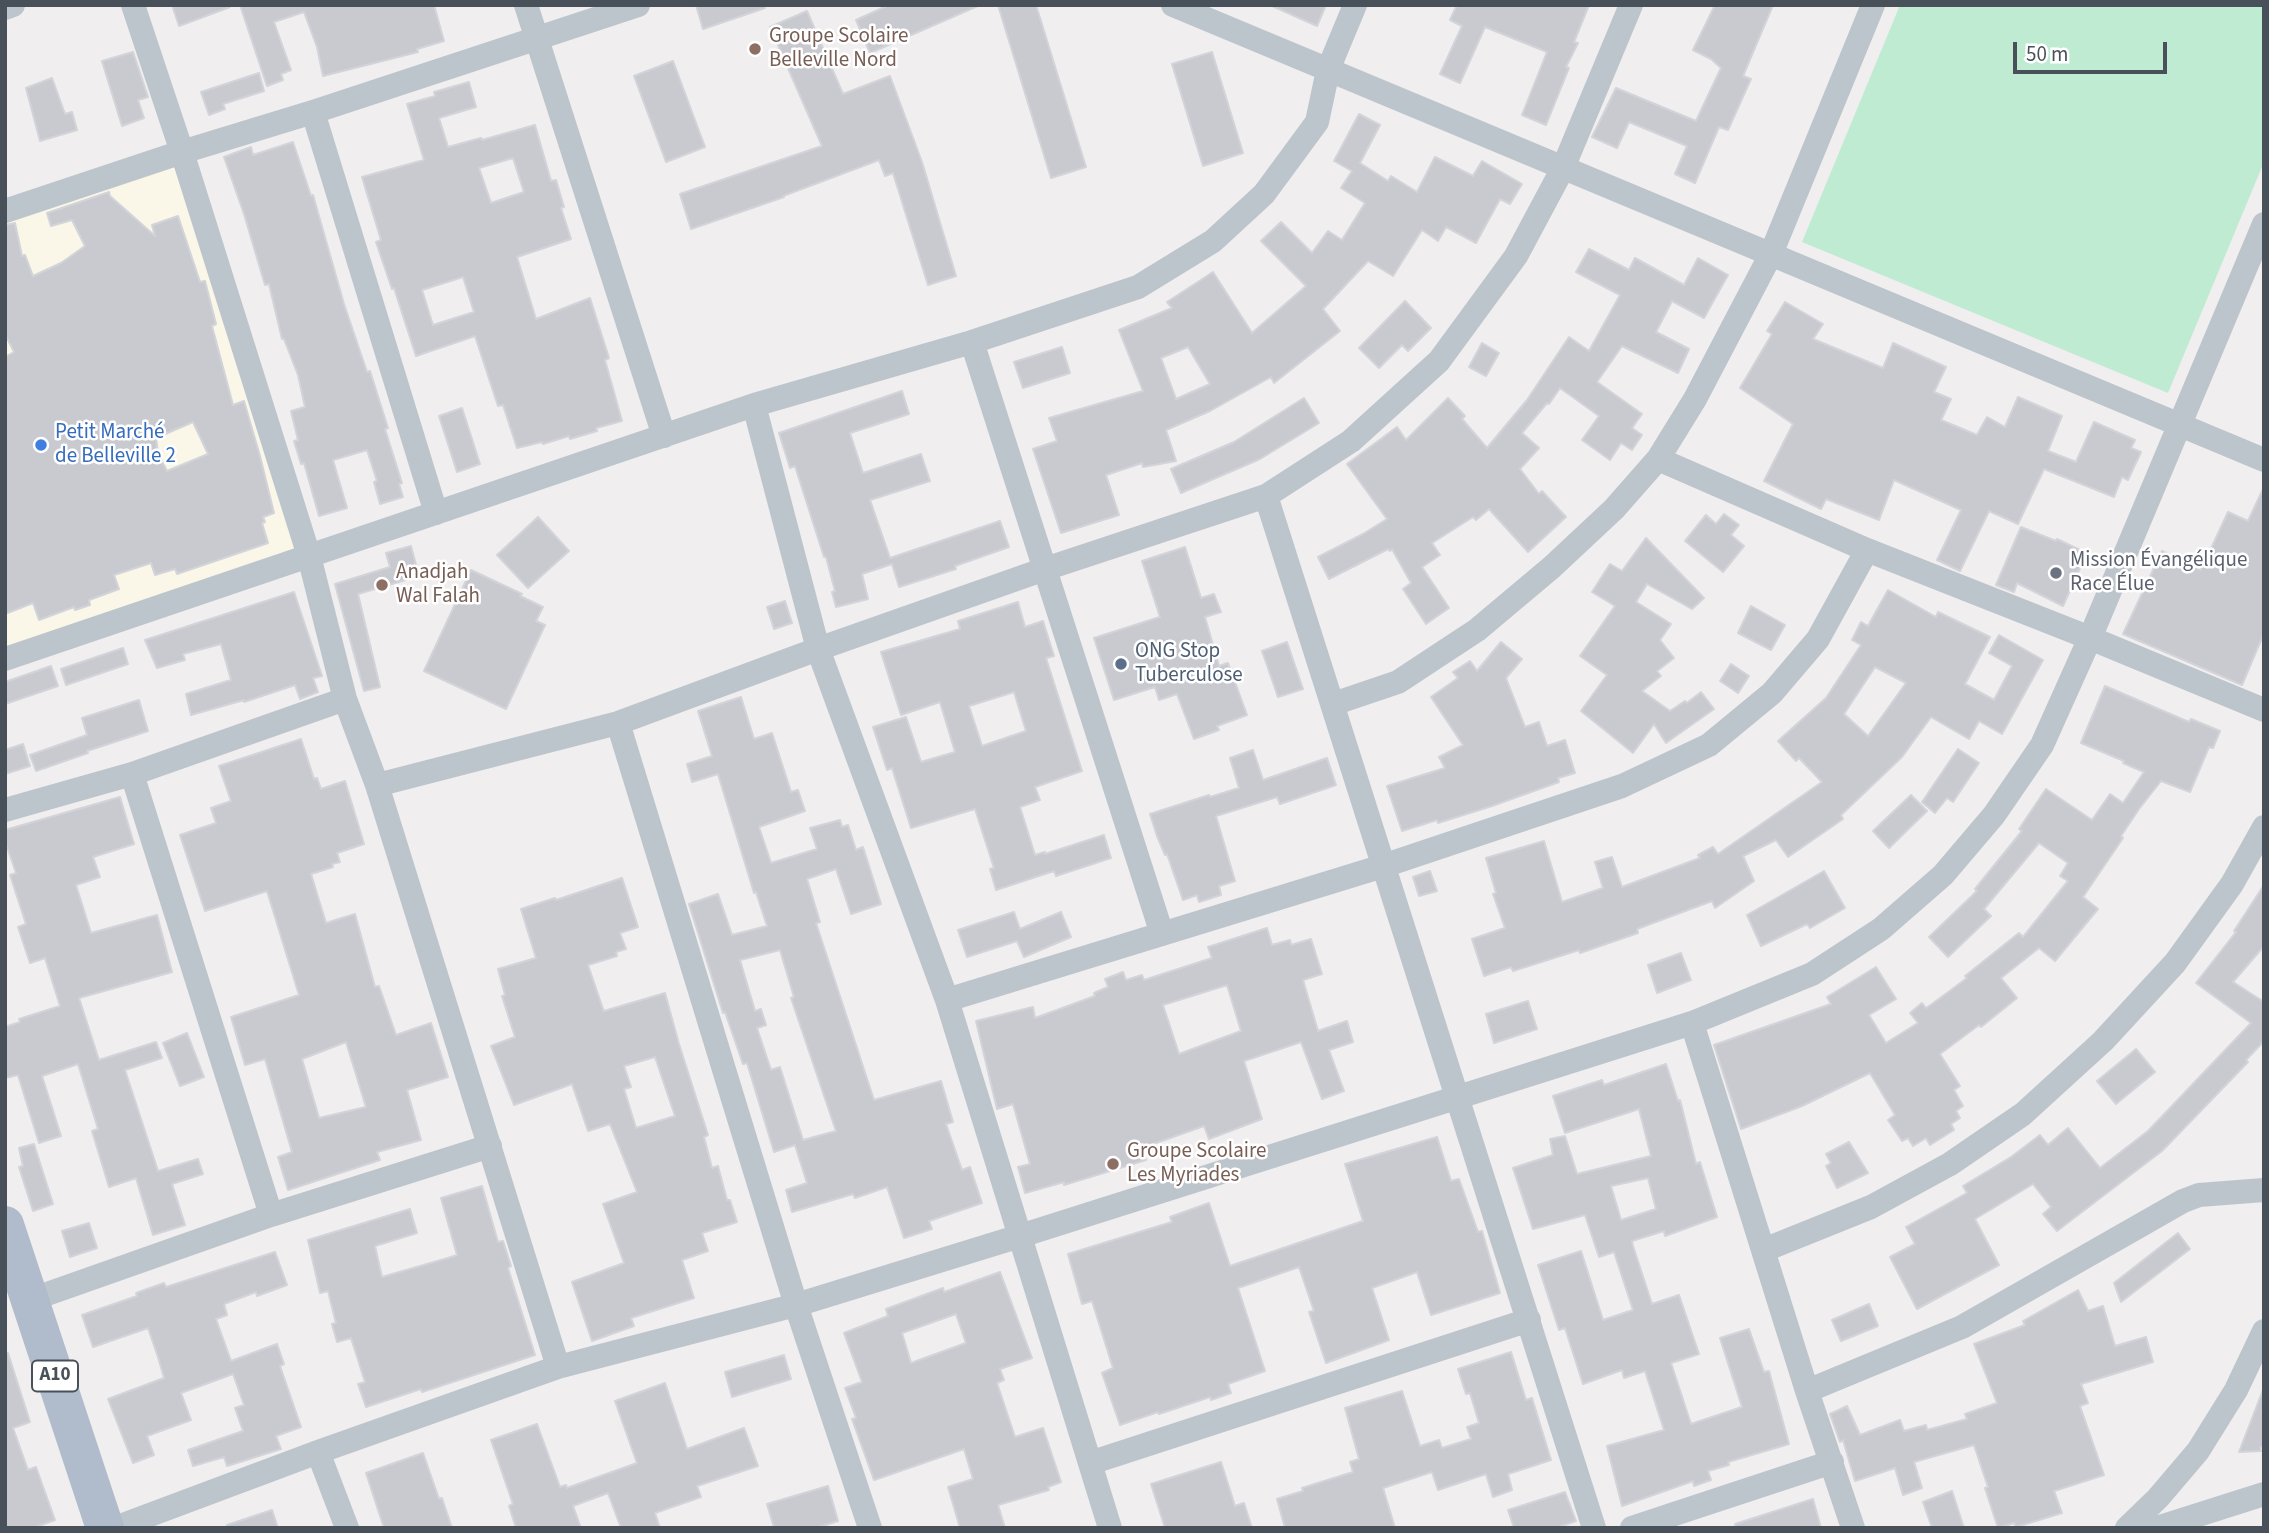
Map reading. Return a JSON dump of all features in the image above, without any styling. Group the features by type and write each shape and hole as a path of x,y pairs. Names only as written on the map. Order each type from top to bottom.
{"main road":[{"name":"A10","path":"5,1225 105,1528"}],"street":[{"path":"5,8 13,5"},
{"path":"133,5 309,556 345,699 377,785 558,1367"},
{"path":"526,5 664,436"},
{"path":"5,211 638,5"},
{"path":"1173,5 2264,460"},
{"path":"5,659 754,405 972,342 1138,287 1213,241 1265,194 1317,122 1328,70 1355,5"},
{"path":"377,785 618,723 1045,569 1266,496 1351,441 1439,361 1516,256 1563,168 1631,5"},
{"path":"1333,705 1398,682 1477,630 1552,567 1614,509 1658,459 1695,399 1771,254 1873,5"},
{"path":"313,112 436,513"},
{"path":"115,1528 558,1367 796,1305 1020,1236 1692,1023 1812,974 1881,929 1943,875 1994,815 2042,745 2090,638 2264,224"},
{"path":"972,342 1162,934"},
{"path":"754,405 818,649 947,1000 1110,1528"},
{"path":"1658,459 1867,550 2264,710"},
{"path":"1266,496 1594,1528"},
{"path":"947,1000 1383,866 1622,786 1709,745 1772,693 1818,639 1867,550"},
{"path":"5,810 132,774 345,699"},
{"path":"618,723 796,1305 870,1528"},
{"path":"132,774 271,1215"},
{"path":"1764,1250 1871,1207 1950,1164 2022,1114 2103,1041 2175,962 2232,884 2264,827"},
{"path":"1692,1023 1807,1391 1853,1528"},
{"path":"30,1300 271,1215 490,1146"},
{"path":"1807,1391 1962,1326 2183,1201 2199,1195 2264,1190"},
{"path":"1090,1463 1528,1320"},
{"path":"2127,1528 2158,1498 2198,1451 2236,1390 2264,1331"},
{"path":"318,1452 347,1528"},
{"path":"1632,1528 1832,1462"},
{"path":"2157,1528 2264,1494"}],"shaded area":[{"path":"173,164 301,553 5,653 5,220"}],"green space":[{"path":"1900,5 2264,5 2264,162 2168,393 1802,242"}],"building":[{"path":"172,5 230,5 230,7 179,26"},
{"path":"240,5 434,5 444,41 417,49 418,52 323,76 317,47 304,12 274,22 291,70 281,74 283,80 267,86"},
{"path":"696,5 764,5 765,8 703,29"},
{"path":"889,5 980,5 870,53 856,20"},
{"path":"998,5 1036,5 1086,167 1051,178"},
{"path":"1270,5 1326,5 1317,26"},
{"path":"1457,5 1589,5 1574,42 1578,43 1566,67 1569,68 1546,125 1522,115 1547,52 1485,27 1460,83 1440,74 1462,26 1450,20"},
{"path":"1715,5 1773,5 1743,76 1751,79 1728,130 1719,127 1695,183 1675,174 1687,146 1629,122 1617,148 1592,137 1616,88 1696,121 1721,68 1711,59 1693,50"},
{"path":"807,11 843,94 890,76 922,162 956,276 928,285 893,173 885,176 879,160 691,229 680,194 822,146 770,27"},
{"path":"133,52 148,97 138,100 144,118 122,126 102,61"},
{"path":"1212,52 1243,153 1203,166 1172,64"},
{"path":"673,61 705,147 666,162 634,76"},
{"path":"259,73 264,91 223,104 225,109 209,115 201,92"},
{"path":"52,78 65,114 72,112 77,130 40,141 26,88"},
{"path":"469,82 476,107 439,118 448,147 535,125 551,181 556,180 571,239 517,257 536,319 590,298 609,358 605,360 622,421 570,439 569,436 517,448 503,405 498,406 475,336 416,356 376,242 381,240 362,177 424,160 407,104 435,96 434,92","holes":["513,158 524,192 491,203 479,168","463,277 474,312 433,325 422,290"]},
{"path":"1359,114 1380,125 1360,163 1388,181 1391,176 1417,192 1435,157 1473,176 1482,161 1522,184 1510,204 1500,199 1476,243 1446,227 1438,241 1422,230 1393,276 1368,261 1323,309 1340,331 1274,383 1271,377 1210,411 1166,430 1176,461 1143,467 1142,463 1106,475 1119,515 1061,533 1033,449 1057,441 1049,418 1143,391 1119,330 1172,308 1167,302 1213,272 1252,333 1306,286 1261,241 1281,222 1312,253 1328,231 1342,240 1365,203 1341,188 1352,171 1334,161","holes":["1188,347 1210,384 1176,399 1161,358"]},
{"path":"293,142 311,196 313,195 344,304 388,428 385,429 402,483 399,484 403,497 380,504 374,482 377,481 367,450 333,460 347,508 319,516 304,463 301,464 294,441 298,440 291,411 305,407 298,375 282,339 269,284 265,285 224,157 251,147 253,155"},
{"path":"109,192 110,196 155,236 152,225 178,216 200,282 205,281 216,324 212,326 233,405 244,401 274,513 263,517 265,522 262,523 268,543 177,574 175,569 155,575 151,563 114,575 119,589 89,600 90,605 75,610 74,607 39,620 33,603 5,614 5,357 14,352 5,334 5,225 15,223 22,256 25,255 33,276 61,263 85,246 72,220 51,226 47,213","holes":["193,422 208,454 167,471 158,453 156,438"]},
{"path":"1589,249 1629,270 1635,258 1684,285 1698,258 1728,275 1704,318 1672,301 1656,332 1689,349 1678,373 1622,346 1597,382 1642,414 1632,428 1642,435 1632,450 1621,443 1610,460 1582,440 1599,416 1560,388 1522,433 1539,448 1520,469 1539,494 1542,491 1566,517 1528,552 1489,509 1476,520 1473,517 1432,543 1440,555 1422,567 1449,608 1426,624 1403,589 1411,583 1392,549 1329,579 1318,557 1387,519 1347,464 1397,427 1406,440 1448,398 1465,416 1462,419 1487,448 1527,400 1569,337 1589,351 1620,295 1576,272"},
{"path":"1405,301 1431,328 1408,351 1402,345 1379,368 1359,348"},
{"path":"1785,302 1823,324 1813,339 1883,368 1893,343 1946,367 1934,392 1951,399 1941,420 1977,435 1987,417 2005,427 2018,397 2062,416 2048,451 2076,462 2094,422 2135,440 2131,448 2141,452 2128,480 2122,477 2114,497 2044,469 2018,524 1989,511 1960,571 1937,560 1961,510 1894,480 1879,520 1826,499 1821,509 1764,481 1793,424 1740,388 1772,334 1767,331"},
{"path":"1482,343 1499,353 1486,376 1469,367"},
{"path":"1062,347 1070,373 1023,388 1014,362"},
{"path":"902,391 909,414 850,433 863,473 921,454 930,481 870,500 890,558 1000,521 1009,547 955,566 956,569 899,587 892,564 862,574 868,599 836,607 832,592 835,591 826,557 795,466 790,468 779,433"},
{"path":"1304,398 1319,423 1260,459 1181,493 1171,469 1234,442"},
{"path":"462,408 480,464 457,472 439,416"},
{"path":"2264,487 2264,633 2242,685 2123,634 2162,551 2201,570 2228,512 2248,521"},
{"path":"1724,514 1739,525 1731,535 1744,546 1723,572 1685,541 1706,515 1716,524"},
{"path":"538,517 569,551 528,588 497,555"},
{"path":"2021,527 2082,551 2080,554 2085,557 2063,606 2017,583 2014,592 1996,585"},
{"path":"1646,538 1704,598 1692,609 1647,584 1636,602 1671,624 1660,640 1674,658 1657,671 1661,676 1642,691 1670,711 1701,692 1714,709 1666,743 1654,724 1633,753 1581,711 1607,675 1580,656 1615,606 1592,592 1610,564 1622,571"},
{"path":"411,546 419,576 358,594 380,687 364,691 335,584 390,567 386,553"},
{"path":"1185,547 1201,598 1214,594 1221,612 1205,617 1219,666 1228,663 1247,715 1217,726 1219,730 1194,739 1177,694 1159,700 1155,687 1114,700 1094,638 1160,617 1142,561"},
{"path":"471,570 543,607 536,621 545,625 506,709 424,671"},
{"path":"1888,590 1936,617 1938,612 1990,637 1965,684 1994,700 2012,666 1989,653 1999,635 2043,660 2002,734 1979,721 1969,739 1931,717 1902,757 1841,815 1843,819 1788,857 1776,840 1743,856 1754,881 1715,908 1712,901 1637,929 1638,933 1580,953 1579,950 1513,971 1511,967 1484,976 1472,939 1505,928 1493,894 1496,893 1486,858 1544,841 1562,902 1603,888 1595,862 1612,857 1622,887 1700,858 1698,855 1713,847 1718,854 1822,782 1799,758 1796,761 1778,741 1826,698 1861,645 1852,640 1861,622 1868,626","holes":["1875,667 1906,683 1868,736 1844,714"]},
{"path":"294,592 322,676 313,678 318,692 300,699 295,685 244,702 191,715 186,694 231,680 221,644 183,654 185,660 157,668 145,640"},
{"path":"785,601 792,623 774,629 767,607"},
{"path":"1018,602 1025,627 1043,621 1054,656 1046,658 1082,771 1035,787 1040,800 1020,807 1035,855 1104,835 1111,858 1056,876 1054,871 996,890 990,869 994,868 975,809 911,828 892,768 887,770 873,727 906,717 921,762 955,752 940,702 901,715 881,652 960,629 958,621","holes":["1014,692 1026,731 982,746 969,706"]},
{"path":"1751,606 1785,625 1771,650 1738,633"},
{"path":"1287,642 1303,689 1278,697 1262,651"},
{"path":"1501,642 1522,659 1506,678 1525,727 1539,722 1547,746 1565,740 1575,773 1558,778 1559,782 1492,806 1402,831 1387,786 1445,768 1439,757 1463,745 1431,697 1458,678 1453,672 1470,661 1477,671"},
{"path":"123,648 128,664 66,685 61,669"},
{"path":"1731,664 1749,676 1738,693 1720,681"},
{"path":"51,666 58,686 5,704 5,682"},
{"path":"2105,686 2189,722 2191,719 2220,731 2213,748 2209,747 2190,792 2161,781 2139,809 2083,897 2098,909 2055,961 2039,948 2001,978 2017,998 1981,1027 1979,1025 1940,1054 1960,1086 1954,1090 1963,1106 1956,1111 1960,1118 1951,1124 1954,1130 1930,1145 1926,1138 1913,1146 1908,1138 1902,1141 1888,1120 1895,1115 1870,1073 1802,1106 1741,1129 1714,1045 1831,1004 1827,997 1876,967 1896,999 1869,1015 1886,1043 1918,1023 1910,1013 1922,1003 1926,1008 1967,978 1965,976 2019,933 2023,937 2068,881 2060,876 2068,863 2039,843 1984,909 1991,916 1948,957 1929,937 1977,891 1975,889 2022,831 2019,829 2046,789 2092,820 2110,794 2123,803 2144,772 2081,743"},
{"path":"741,697 754,739 772,733 791,792 798,790 805,811 759,827 771,863 817,849 810,828 840,820 842,827 848,825 856,850 863,847 881,904 851,914 836,869 807,879 820,922 816,923 874,1100 941,1081 953,1122 946,1124 962,1170 970,1167 982,1203 929,1221 932,1229 904,1238 887,1187 855,1198 853,1194 792,1212 786,1190 807,1183 795,1145 774,1152 747,1063 743,1064 725,1012 723,1013 689,904 718,894 732,935 767,926 756,892 754,893 718,774 692,782 687,764 712,756 698,711","holes":["780,950 794,997 791,998 836,1131 803,1140 780,1067 771,1070 757,1028 766,1025 761,1009 755,1011 740,960"]},
{"path":"139,700 148,731 36,771 30,755 87,735 82,718"},
{"path":"301,739 314,779 317,778 321,789 345,781 364,844 337,853 340,862 311,874 326,923 355,914 375,987 379,986 396,1035 431,1023 448,1077 407,1090 421,1140 377,1152 380,1160 288,1190 278,1157 292,1152 265,1059 245,1065 231,1017 299,995 267,891 205,911 180,835 216,823 211,808 231,801 219,766","holes":["346,1042 366,1107 319,1118 302,1059"]},
{"path":"23,744 30,766 5,774 5,750"},
{"path":"1958,749 1979,763 1953,802 1947,798 1935,813 1922,802"},
{"path":"1253,750 1263,780 1327,758 1336,785 1280,804 1277,797 1216,816 1235,881 1219,886 1221,895 1199,902 1197,895 1183,900 1150,814 1239,788 1230,758"},
{"path":"1911,795 1927,811 1889,848 1873,831"},
{"path":"120,797 134,844 93,857 100,877 76,885 91,933 157,915 172,972 79,998 99,1060 156,1042 162,1058 125,1070 158,1171 198,1159 203,1174 172,1184 185,1225 153,1235 136,1178 109,1187 92,1131 98,1129 78,1064 42,1076 61,1136 39,1143 18,1075 5,1078 5,1027 20,1022 19,1019 60,1006 45,958 30,963 18,927 26,924 10,875 16,873 5,841 5,830"},
{"path":"1430,871 1437,891 1419,896 1413,877"},
{"path":"1824,871 1845,908 1810,928 1807,924 1761,946 1747,915"},
{"path":"622,878 638,927 620,933 626,949 616,952 617,956 588,965 604,1011 665,993 708,1135 704,1137 712,1168 718,1166 727,1200 730,1200 737,1222 702,1233 708,1251 682,1260 694,1298 631,1318 634,1326 592,1341 572,1282 624,1263 603,1204 637,1192 610,1124 588,1131 572,1084 514,1105 491,1046 515,1037 502,996 505,995 498,969 536,958 521,909 555,898 556,900","holes":["655,1057 675,1116 636,1128 624,1089 631,1087 624,1066"]},
{"path":"2264,885 2264,946 2233,982 2264,1002 2264,1041 2246,1060 2248,1062 2162,1151 2057,1231 2043,1214 2051,1207 2033,1184 1975,1219 1999,1265 1917,1309 1890,1257 1915,1244 1906,1227 1967,1193 1963,1186 2011,1157 2040,1135 2048,1145 2068,1128 2100,1168 2148,1131 2251,1023 2196,983 2236,932 2234,931"},
{"path":"1014,912 1020,929 1061,912 1071,937 1024,957 1017,941 967,957 958,930"},
{"path":"1267,928 1272,945 1290,940 1291,945 1311,939 1322,974 1303,980 1318,1031 1347,1021 1353,1042 1329,1050 1344,1091 1322,1099 1301,1042 1244,1061 1262,1119 1209,1139 1204,1126 1142,1148 1146,1160 1064,1185 1064,1182 1025,1193 1018,1167 1030,1164 1013,1104 997,1109 976,1021 1033,1007 1035,1018 1095,996 1094,993 1108,987 1105,979 1123,972 1126,980 1142,975 1144,980 1212,958 1208,947","holes":["1227,985 1241,1031 1179,1054 1163,1005"]},
{"path":"1681,953 1691,980 1657,993 1648,965"},
{"path":"1528,1001 1537,1029 1494,1043 1486,1014"},
{"path":"187,1033 204,1077 180,1086 163,1043"},
{"path":"2136,1049 2155,1072 2116,1104 2097,1081"},
{"path":"1666,1064 1678,1101 1680,1100 1696,1164 1700,1162 1717,1217 1665,1236 1664,1231 1632,1241 1652,1304 1679,1295 1699,1354 1671,1363 1691,1424 1742,1407 1720,1338 1749,1329 1764,1372 1769,1371 1789,1444 1728,1462 1729,1465 1708,1471 1711,1480 1694,1486 1693,1481 1622,1506 1607,1446 1664,1430 1645,1371 1624,1378 1622,1370 1583,1384 1565,1328 1559,1330 1538,1265 1581,1251 1603,1320 1633,1310 1614,1252 1599,1257 1585,1215 1533,1229 1513,1168 1553,1155 1550,1139 1565,1136 1577,1174 1651,1156 1639,1109 1565,1133 1553,1096 1602,1080 1604,1085","holes":["1648,1178 1656,1209 1621,1220 1611,1186"]},
{"path":"1437,1137 1451,1181 1459,1179 1478,1232 1482,1231 1500,1293 1431,1315 1417,1272 1372,1288 1389,1340 1326,1363 1309,1312 1314,1311 1299,1267 1238,1288 1265,1371 1228,1384 1231,1393 1120,1425 1102,1373 1113,1368 1092,1301 1082,1304 1068,1254 1172,1222 1170,1217 1209,1203 1230,1266 1363,1221 1345,1164"},
{"path":"1849,1142 1868,1173 1837,1188 1826,1166 1831,1163 1826,1154"},
{"path":"34,1144 53,1204 33,1211 19,1167 23,1166 19,1148"},
{"path":"482,1186 498,1242 503,1241 511,1266 508,1268 535,1355 422,1392 421,1389 366,1407 358,1384 365,1382 351,1338 337,1342 332,1324 336,1323 328,1291 320,1293 308,1240 410,1209 417,1233 375,1246 382,1277 448,1258 457,1255 441,1198"},
{"path":"89,1223 97,1248 70,1257 62,1231"},
{"path":"2178,1233 2190,1249 2121,1302 2114,1283"},
{"path":"275,1252 287,1285 257,1296 256,1292 224,1304 227,1315 216,1319 231,1361 277,1344 284,1364 280,1366 301,1427 276,1436 281,1449 227,1466 224,1457 193,1466 188,1450 243,1431 235,1408 244,1405 233,1374 181,1393 191,1420 147,1436 154,1455 133,1463 108,1399 164,1378 158,1357 148,1328 93,1347 82,1315 137,1296 136,1293 164,1283 166,1287"},
{"path":"1000,1272 1032,1358 1000,1369 1004,1380 997,1383 1015,1437 1043,1428 1061,1482 1048,1487 1049,1490 998,1505 1005,1528 960,1528 948,1487 973,1479 964,1449 874,1480 852,1419 856,1418 845,1388 862,1382 844,1333 888,1316 886,1309 943,1288 944,1292","holes":["956,1314 966,1343 911,1363 902,1333"]},
{"path":"2078,1290 2088,1311 2103,1306 2115,1346 2146,1337 2153,1362 2081,1384 2088,1403 2080,1406 2104,1475 2054,1491 2062,1513 2016,1527 2014,1523 1998,1528 1974,1445 1914,1462 1922,1488 1903,1495 1895,1468 1855,1481 1843,1440 1840,1442 1830,1414 1847,1406 1860,1435 1900,1420 1904,1431 1926,1425 1927,1430 1967,1419 1965,1414 1997,1403 1974,1344 2025,1325 2023,1321"},
{"path":"1869,1304 1878,1326 1841,1341 1832,1320"},
{"path":"1511,1352 1526,1400 1532,1398 1551,1460 1508,1474 1512,1490 1493,1497 1486,1474 1438,1490 1432,1472 1383,1488 1395,1528 1285,1528 1277,1499 1353,1472 1350,1462 1359,1459 1345,1408 1402,1391 1420,1446 1439,1440 1442,1448 1471,1439 1467,1427 1479,1423 1470,1393 1466,1394 1458,1369"},
{"path":"5,1353 8,1353 30,1422 13,1428 28,1470 36,1467 55,1520 33,1528 5,1528"},
{"path":"784,1355 791,1379 732,1397 725,1372"},
{"path":"665,1383 687,1449 744,1428 758,1466 697,1486 701,1497 655,1513 660,1528 621,1528 608,1493 573,1506 581,1528 516,1528 509,1506 513,1504 491,1440 537,1424 560,1487 566,1485 567,1488 637,1463 615,1401"},
{"path":"2263,1390 2264,1447 2260,1447 2261,1451 2239,1452"},
{"path":"423,1453 452,1528 384,1528 366,1473"},
{"path":"1221,1462 1235,1506 1244,1503 1252,1528 1165,1528 1151,1484"},
{"path":"828,1486 838,1521 816,1528 774,1528 767,1504"},
{"path":"1952,1491 1964,1528 1932,1528 1923,1502"},
{"path":"1565,1492 1576,1521 1556,1528 1514,1528 1508,1510"},
{"path":"1813,1499 1821,1528 1736,1528 1735,1524"},
{"path":"272,1510 278,1528 227,1528 227,1525"}],"place":[{"name":"Groupe Scolaire Belleville Nord","path":"755,49"},
{"name":"Petit Marché de Belleville 2","path":"41,445"},
{"name":"Mission Évangélique Race Élue","path":"2056,573"},
{"name":"Anadjah Wal Falah","path":"382,585"},
{"name":"ONG Stop Tuberculose","path":"1121,664"},
{"name":"Groupe Scolaire Les Myriades","path":"1113,1164"}]}
